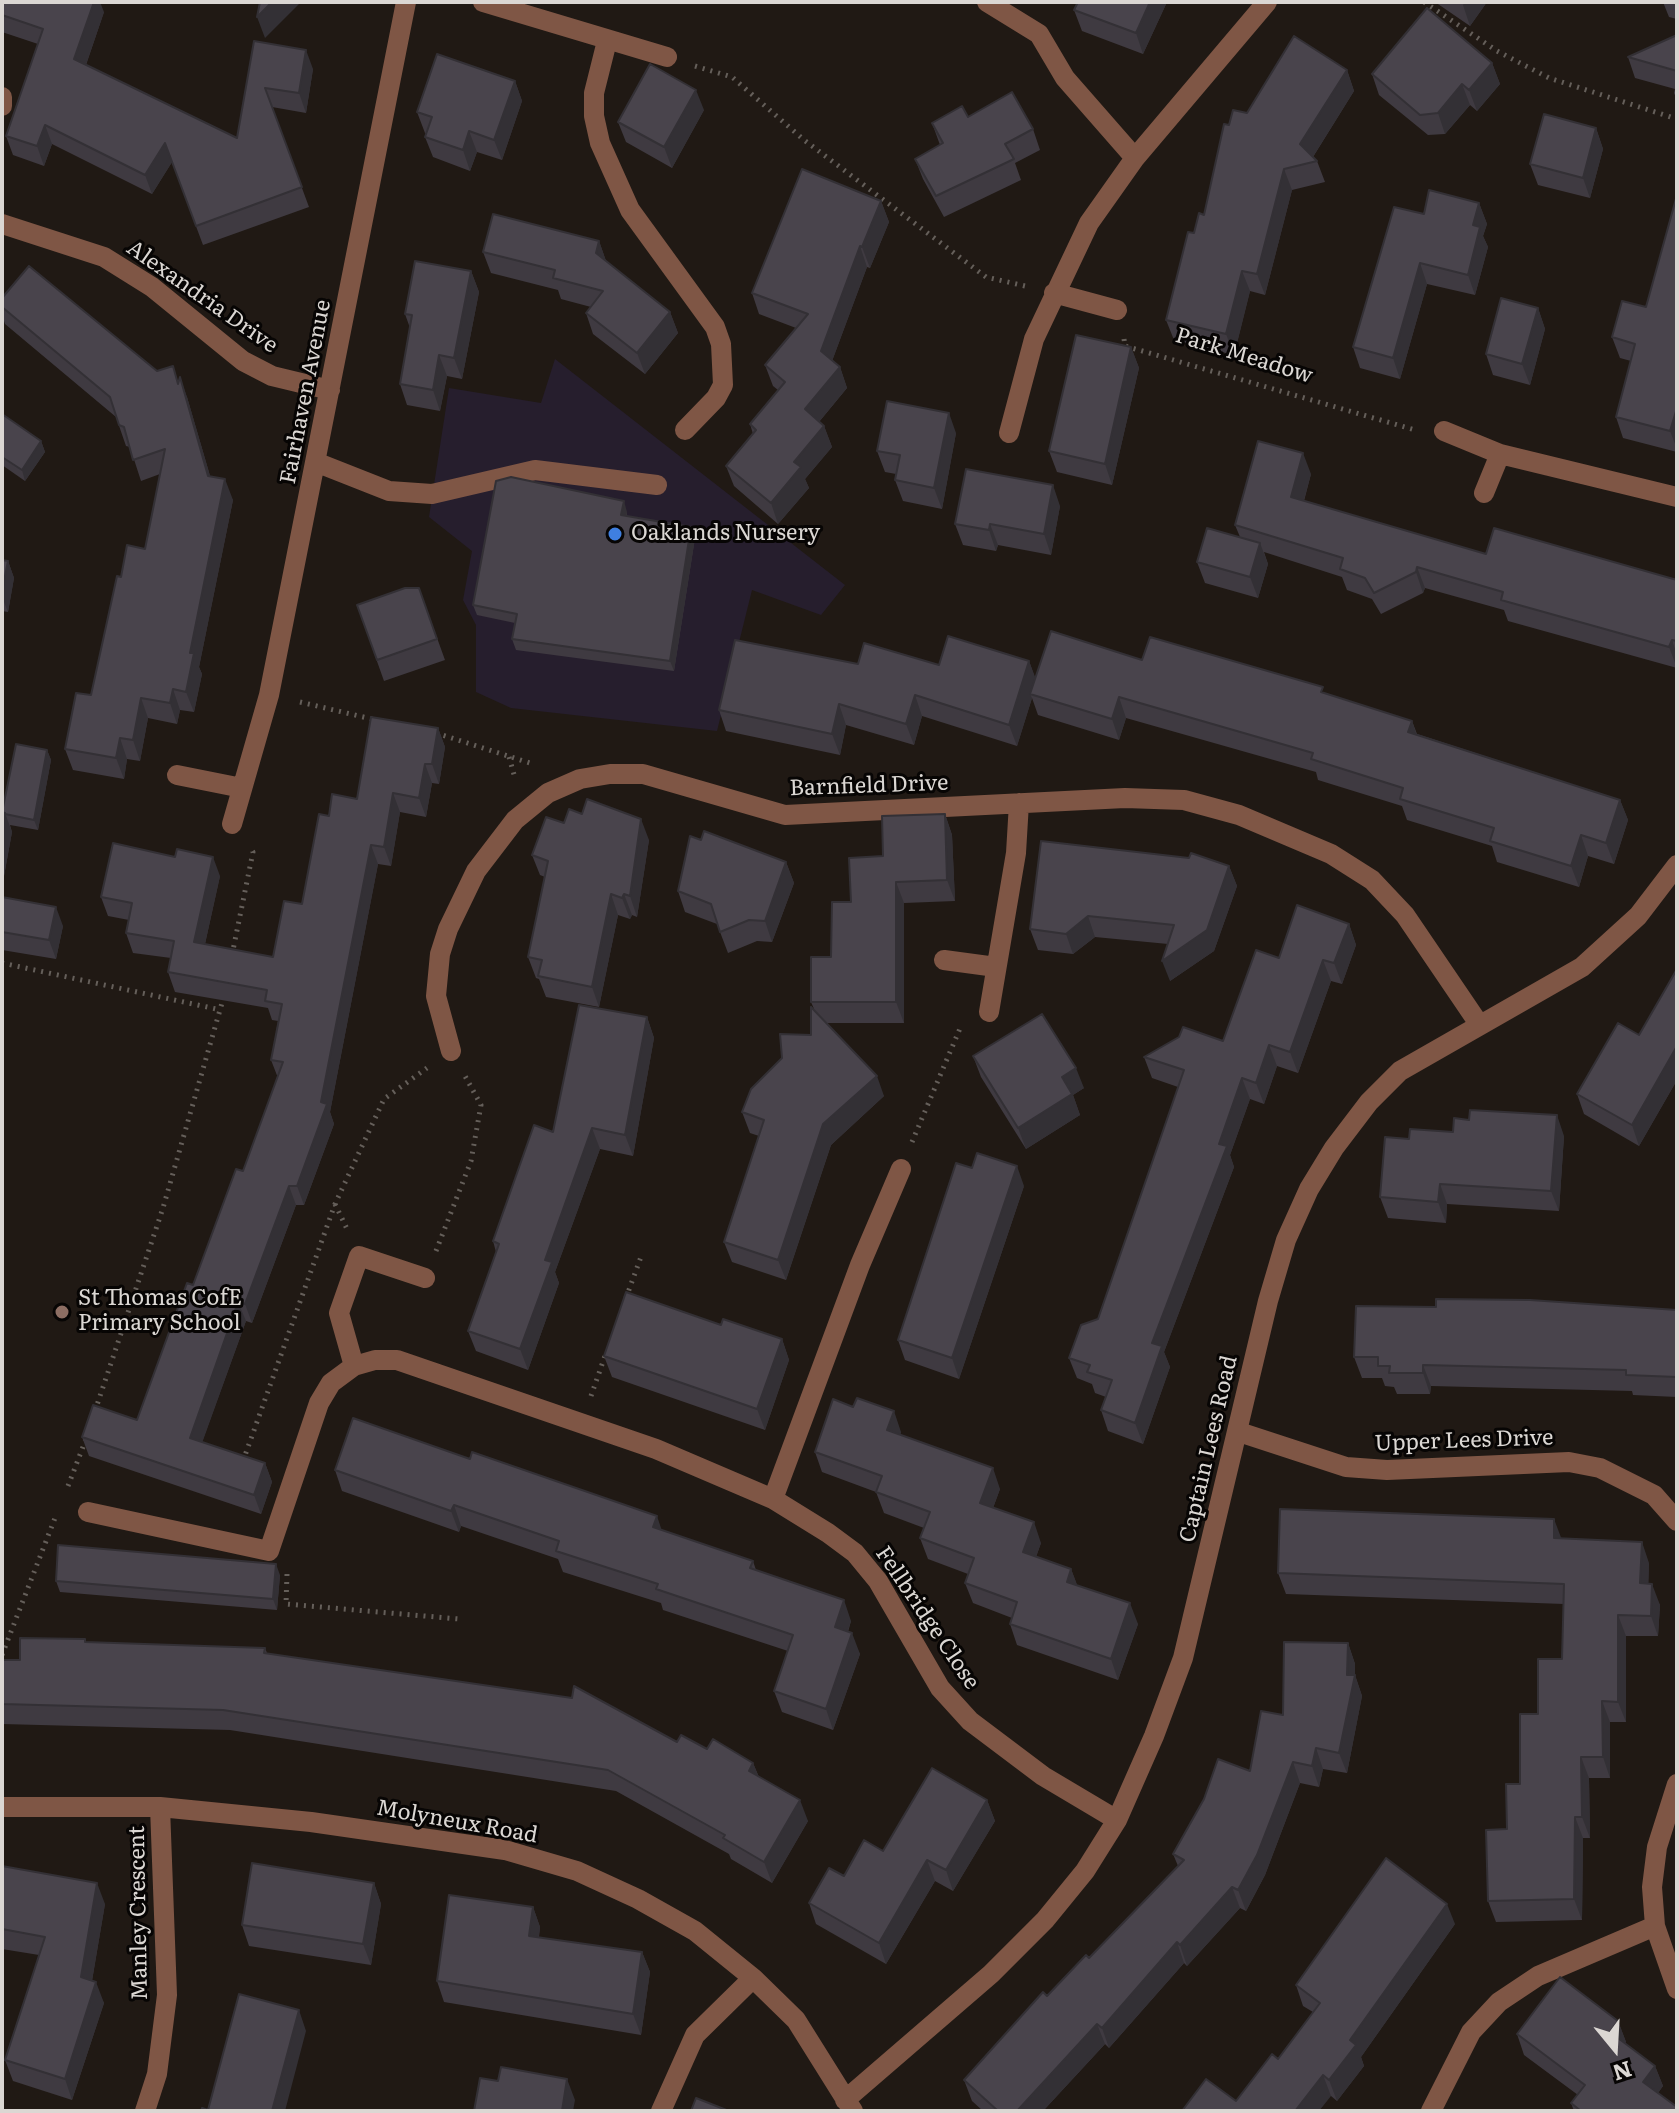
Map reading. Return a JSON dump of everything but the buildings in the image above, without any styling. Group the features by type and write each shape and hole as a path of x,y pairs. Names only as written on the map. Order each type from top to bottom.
{"street":[{"name":"Fairhaven Avenue","path":"232,824 256,752 269,695 318,463 406,2"},
{"path":"483,2 667,57"},
{"path":"987,2 1039,34 1065,78 1135,158"},
{"path":"1009,433 1034,339 1089,223 1135,158 1267,2"},
{"path":"607,41 594,93 594,116 600,143 630,210 715,327 721,344 723,385 716,398 685,430"},
{"path":"2,97 2,106"},
{"name":"Alexandria Drive","path":"2,225 104,257 152,287 243,361 272,376 330,390"},
{"path":"1054,293 1117,310"},
{"path":"1444,431 1500,454 1677,497"},
{"path":"1484,493 1500,454"},
{"path":"318,463 389,491 432,494 535,470 657,485"},
{"name":"Barnfield Drive","path":"451,1051 436,996 440,954 460,901 476,871 515,820 548,793 580,779 610,774 643,774 785,815 1019,803 1184,800 1239,815 1331,854 1372,880 1405,915 1479,1024"},
{"path":"177,775 242,788"},
{"path":"989,1012 1016,853 1019,803"},
{"name":"Captain Lees Road","path":"849,2106 1045,1920 1085,1871 1117,1820 1154,1736 1183,1658 1268,1301 1286,1240 1309,1189 1354,1121 1400,1071 1582,967 1638,916 1677,865"},
{"path":"944,960 996,967"},
{"path":"773,1499 860,1265 901,1169"},
{"path":"88,1512 269,1551 319,1403 331,1383 354,1366 339,1313 359,1256 425,1278"},
{"name":"Fellbridge Close","path":"354,1366 375,1360 397,1360 669,1454 773,1499 855,1553 878,1581 940,1688 970,1721 1043,1776 1117,1820"},
{"name":"Upper Lees Drive","path":"1239,1432 1346,1467 1387,1470 1569,1462 1600,1468 1654,1495 1676,1518"},
{"path":"1677,1784 1657,1847 1652,1887 1655,1926 1677,1989"},
{"name":"Molyneux Road","path":"2,1807 160,1807 326,1824 505,1850 577,1871 638,1899 695,1931 753,1978 796,2020 849,2106"},
{"name":"Manley Crescent","path":"145,2111 157,2074 167,1995 160,1807"},
{"path":"1431,2111 1471,2032 1499,2002 1538,1976 1655,1926"},
{"path":"661,2111 695,2035 753,1978"}],"path":[{"path":"1424,2 1497,51 1549,78 1677,119"},
{"path":"732,77 804,140 986,277 1054,293"},
{"name":"Park Meadow","path":"1117,310 1125,346 1413,431 1423,423 1444,431"},
{"path":"269,695 385,722"},
{"path":"428,732 580,779"},
{"path":"230,967 253,852 232,824"},
{"path":"2,963 221,1010"},
{"path":"109,1419 94,1413 163,1208 227,982"},
{"path":"901,1169 961,1024 989,1012"},
{"path":"425,1278 471,1161 481,1105 451,1051"},
{"path":"622,1310 642,1254"},
{"path":"581,1422 612,1338"},
{"path":"65,1493 90,1425"},
{"path":"241,1466 292,1482"},
{"path":"2,1655 59,1508"},
{"path":"269,1551 287,1573 286,1604 459,1619"}],"shaded area":[{"name":"Oaklands Nursery","path":"555,359 845,585 821,615 752,590 717,731 511,708 476,692 476,625 463,600 472,551 429,517 449,388 541,403"}],"place":[{"name":"Oaklands Nursery","path":"615,534"},
{"name":"St Thomas CofE Primary School","path":"62,1312"}]}
